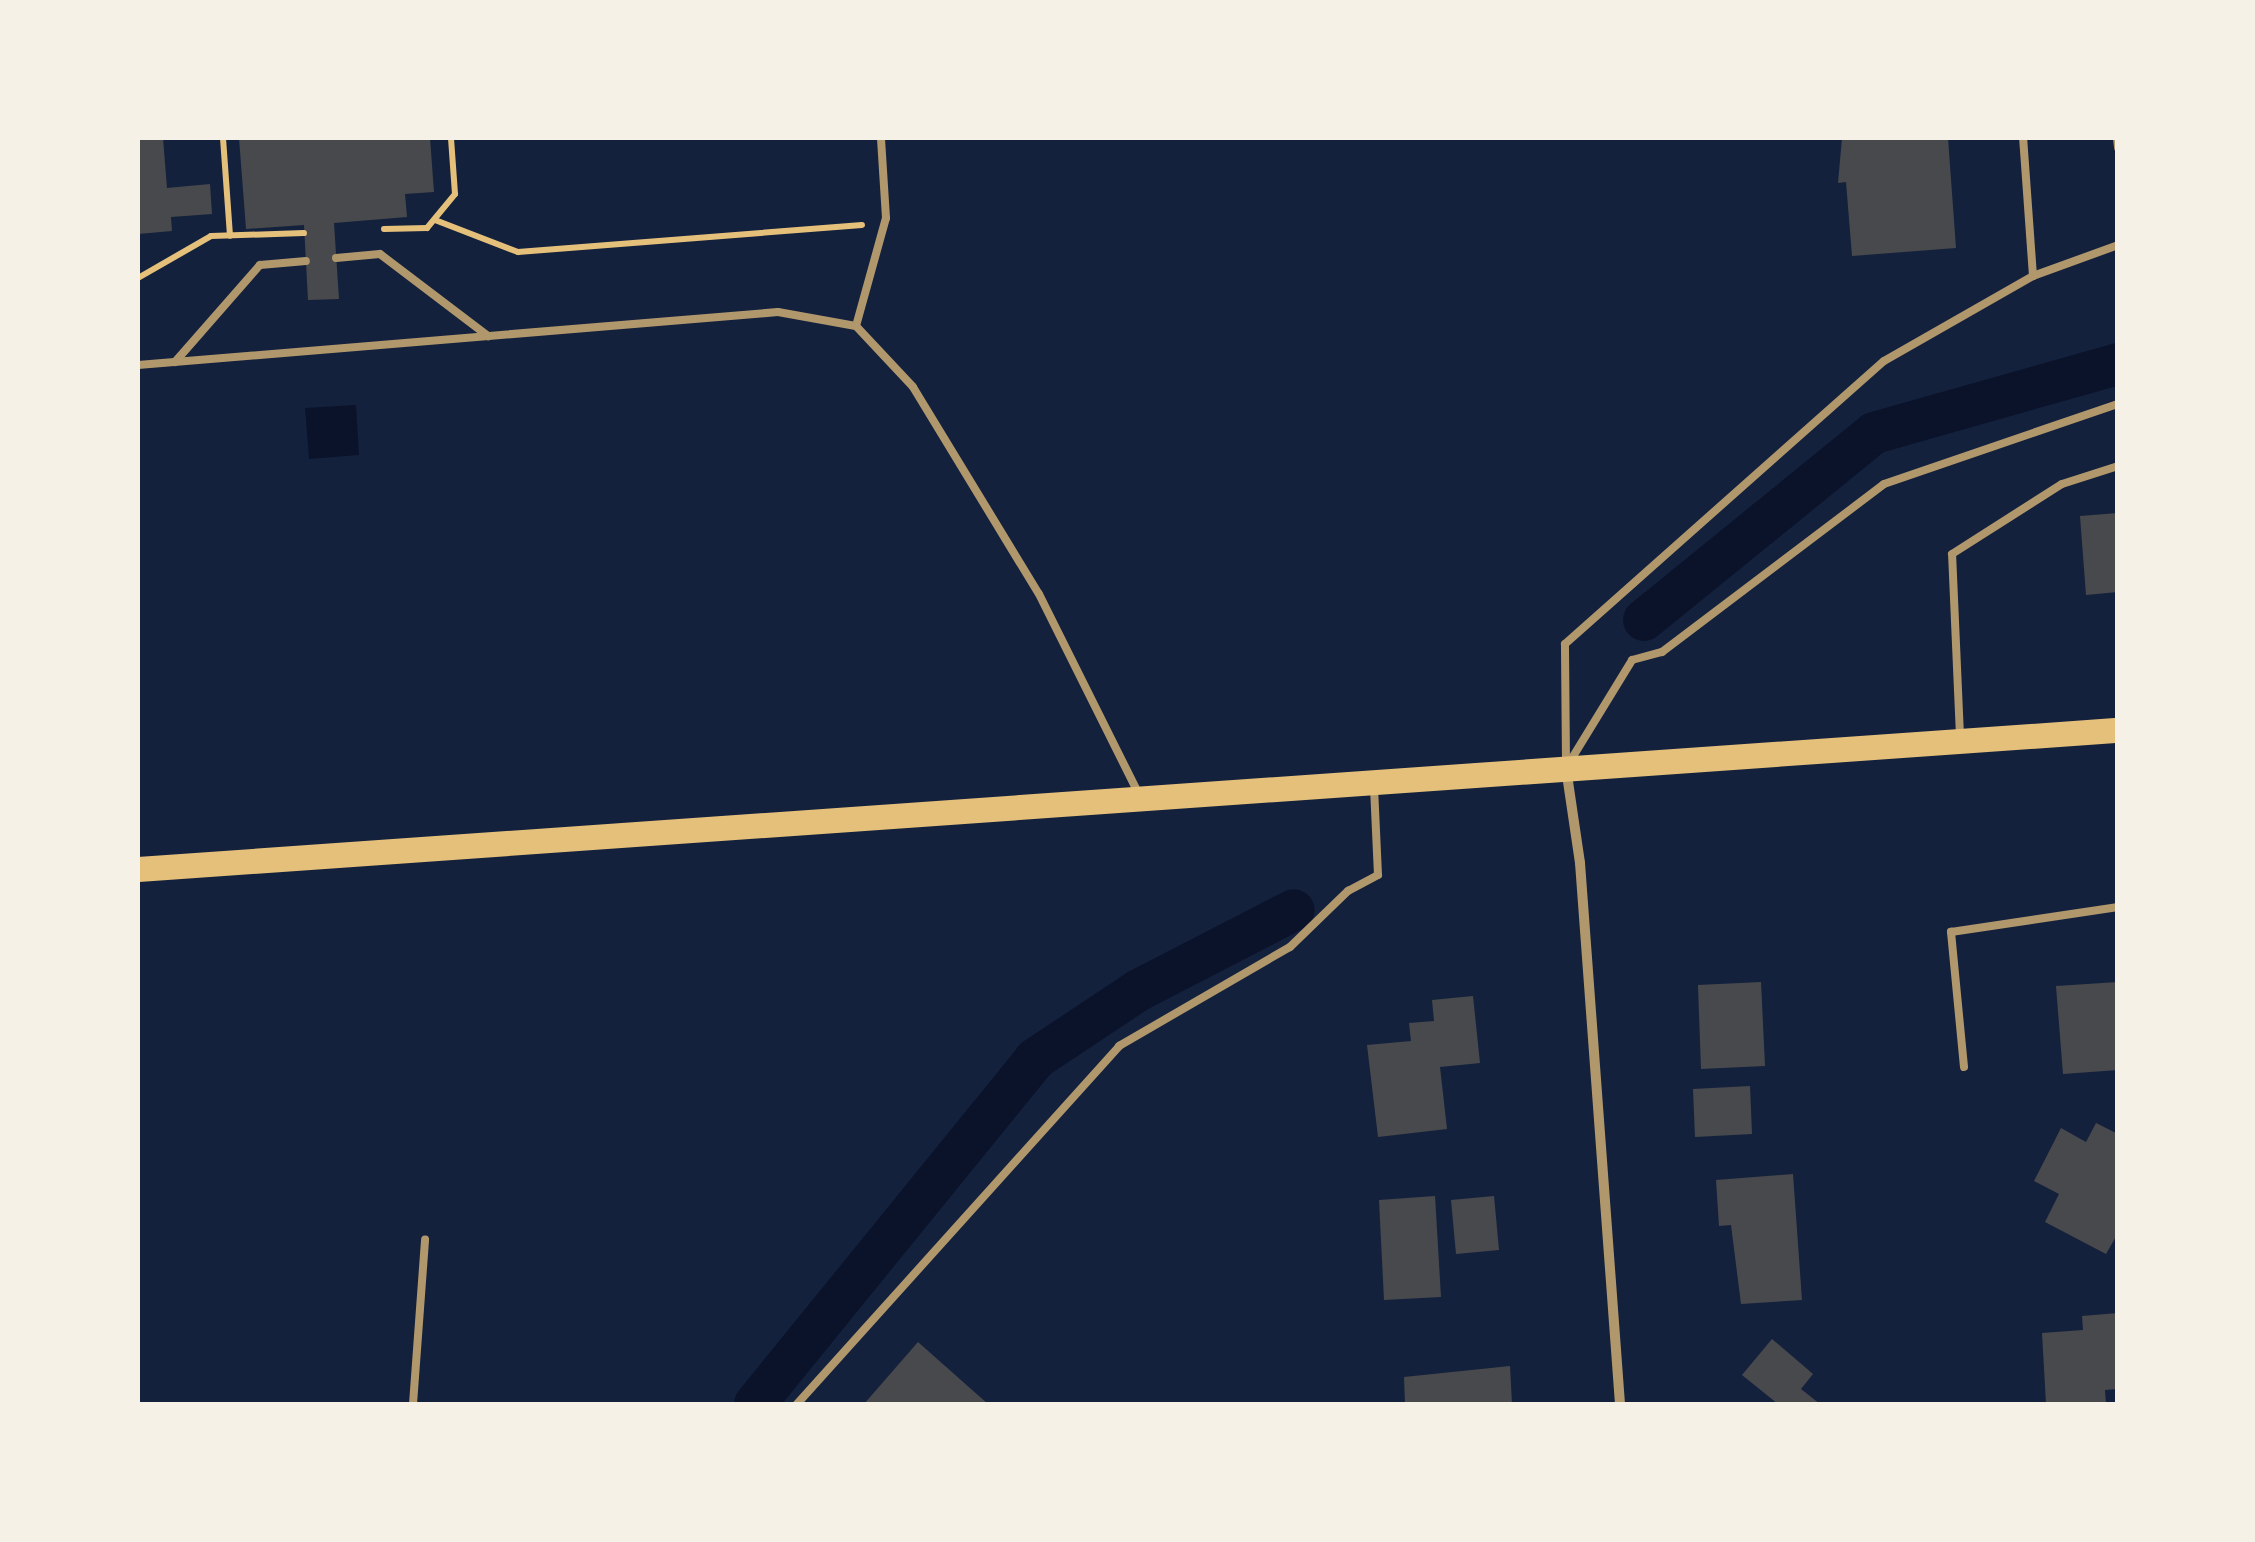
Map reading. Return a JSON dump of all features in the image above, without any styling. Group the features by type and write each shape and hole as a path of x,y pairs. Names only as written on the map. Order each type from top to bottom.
{"main road":[{"path":"138,869 2118,730"}],"street":[{"path":"1566,767 1580,863 1620,1404"}],"lane":[{"path":"856,326 885,223 881,138"},
{"path":"2023,138 2033,276"},
{"path":"2116,138 2118,148"},
{"path":"1566,767 1565,644 1884,362 2033,276 2118,245"},
{"path":"336,258 380,254 488,336"},
{"path":"174,362 260,265 306,261"},
{"path":"138,365 778,312 856,326 913,387 1039,594 1141,799"},
{"path":"1566,767 1632,660 1662,652 1884,484 2118,404"},
{"path":"1960,742 1952,554 2062,484 2118,466"},
{"path":"797,1404 1119,1046 1290,947 1348,891 1378,876 1374,782"},
{"path":"1964,1067 1951,932 2118,907"},
{"path":"413,1404 424,1239"}],"path":[{"path":"223,138 230,236"},
{"path":"371,230 427,228 435,220 455,194 451,138"},
{"path":"435,220 518,252 885,223"},
{"path":"138,278 211,236 304,233"}],"water":[{"path":"356,405 359,455 309,459 305,408"}],"building":[{"path":"138,138 163,138 167,188 210,184 212,214 171,217 172,231 138,234"},
{"path":"239,138 430,138 434,192 405,194 407,217 334,223 339,299 308,300 304,225 246,229"},
{"path":"1842,138 1948,138 1956,248 1852,256 1846,182 1838,183"},
{"path":"2118,513 2118,592 2086,595 2080,516"},
{"path":"1761,982 1765,1066 1701,1069 1698,985"},
{"path":"2118,982 2118,1070 2063,1074 2056,986"},
{"path":"1473,996 1480,1063 1440,1067 1447,1129 1378,1137 1367,1045 1411,1041 1409,1023 1434,1021 1432,1000"},
{"path":"1750,1086 1752,1134 1695,1137 1693,1089"},
{"path":"2096,1123 2118,1134 2118,1233 2106,1254 2045,1222 2059,1194 2034,1181 2061,1128 2086,1142"},
{"path":"1793,1174 1802,1300 1741,1304 1731,1225 1719,1226 1716,1180"},
{"path":"1435,1196 1441,1297 1384,1300 1379,1200"},
{"path":"1494,1196 1499,1250 1456,1254 1451,1200"},
{"path":"2118,1313 2118,1389 2105,1390 2106,1404 2046,1404 2042,1333 2083,1330 2082,1316"},
{"path":"1772,1339 1813,1374 1801,1389 1820,1404 1778,1404 1742,1375"},
{"path":"918,1342 988,1404 864,1404"},
{"path":"1510,1366 1512,1404 1405,1404 1404,1377"}],"waterway":[{"path":"1644,620 1874,433 2118,364"},
{"path":"755,1404 1035,1059 1139,990 1294,910"}]}
